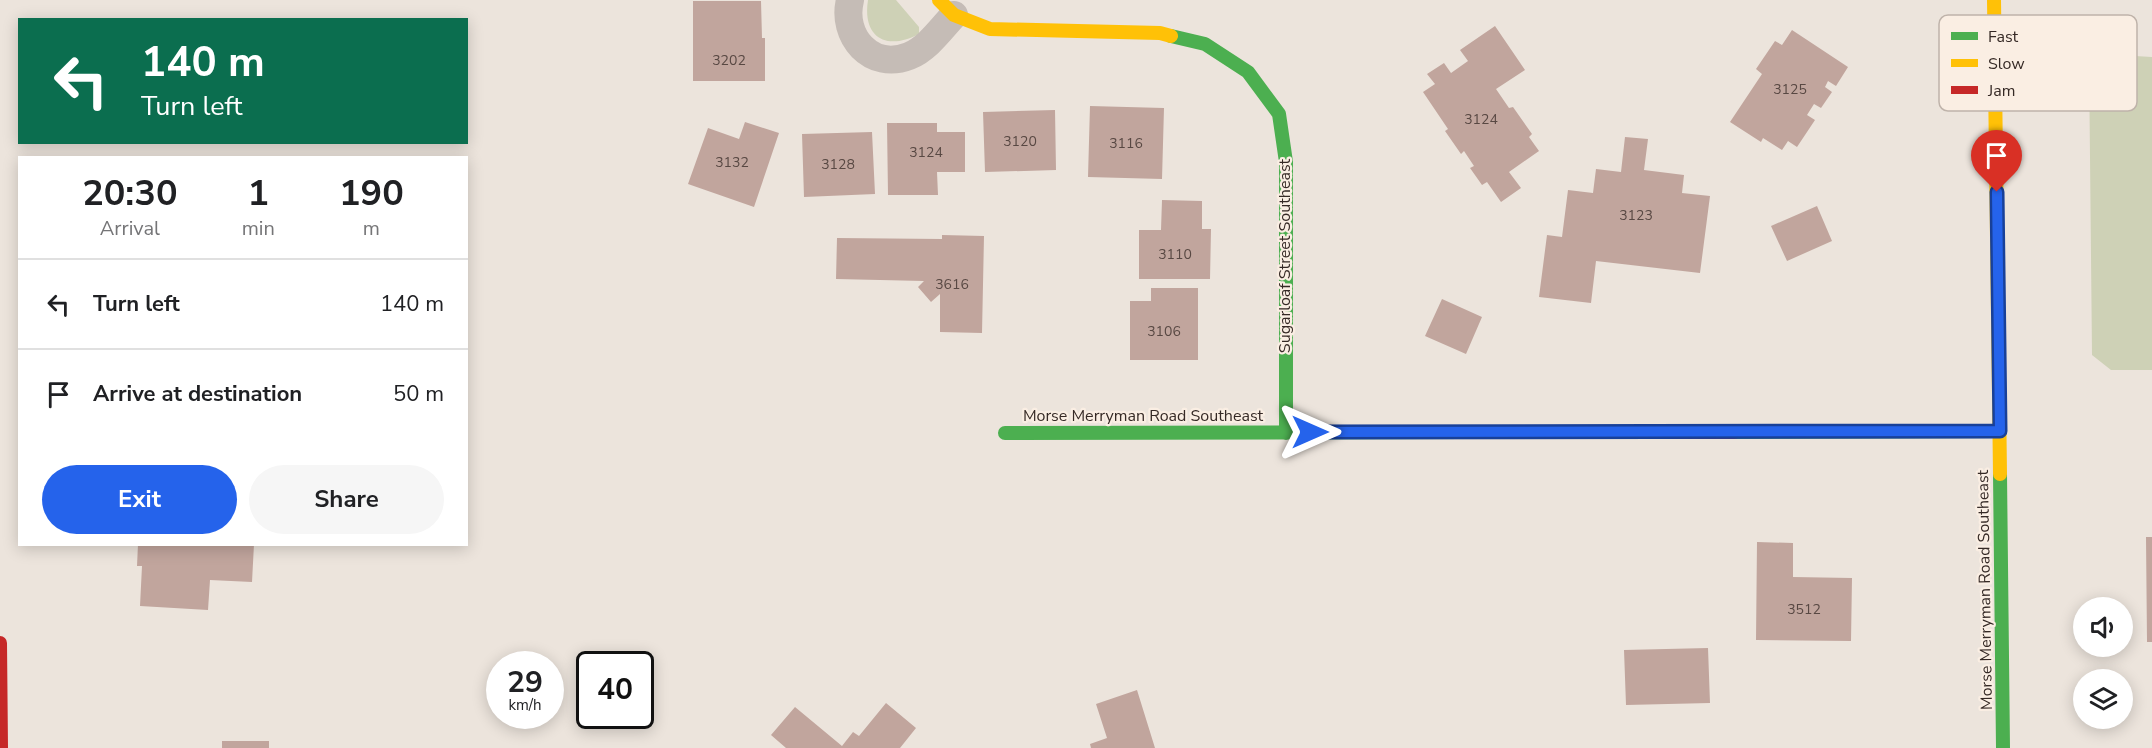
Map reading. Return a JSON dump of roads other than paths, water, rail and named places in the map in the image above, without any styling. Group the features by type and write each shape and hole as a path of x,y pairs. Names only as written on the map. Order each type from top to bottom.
{"street":[{"name":"Sugarloaf Street Southeast","path":"850,0 849,27 855,41 866,51 880,58 895,60 910,56 923,47 946,8 990,29 1160,33 1205,44 1248,72 1279,114 1286,162 1286,433"},
{"name":"Morse Merryman Road Southeast","path":"1994,0 1994,15"},
{"name":"Morse Merryman Road Southeast","path":"1996,111 2003,748"},
{"name":"Morse Merryman Road Southeast","path":"1005,433 2000,431"},
{"path":"0,643 2,748"}]}
